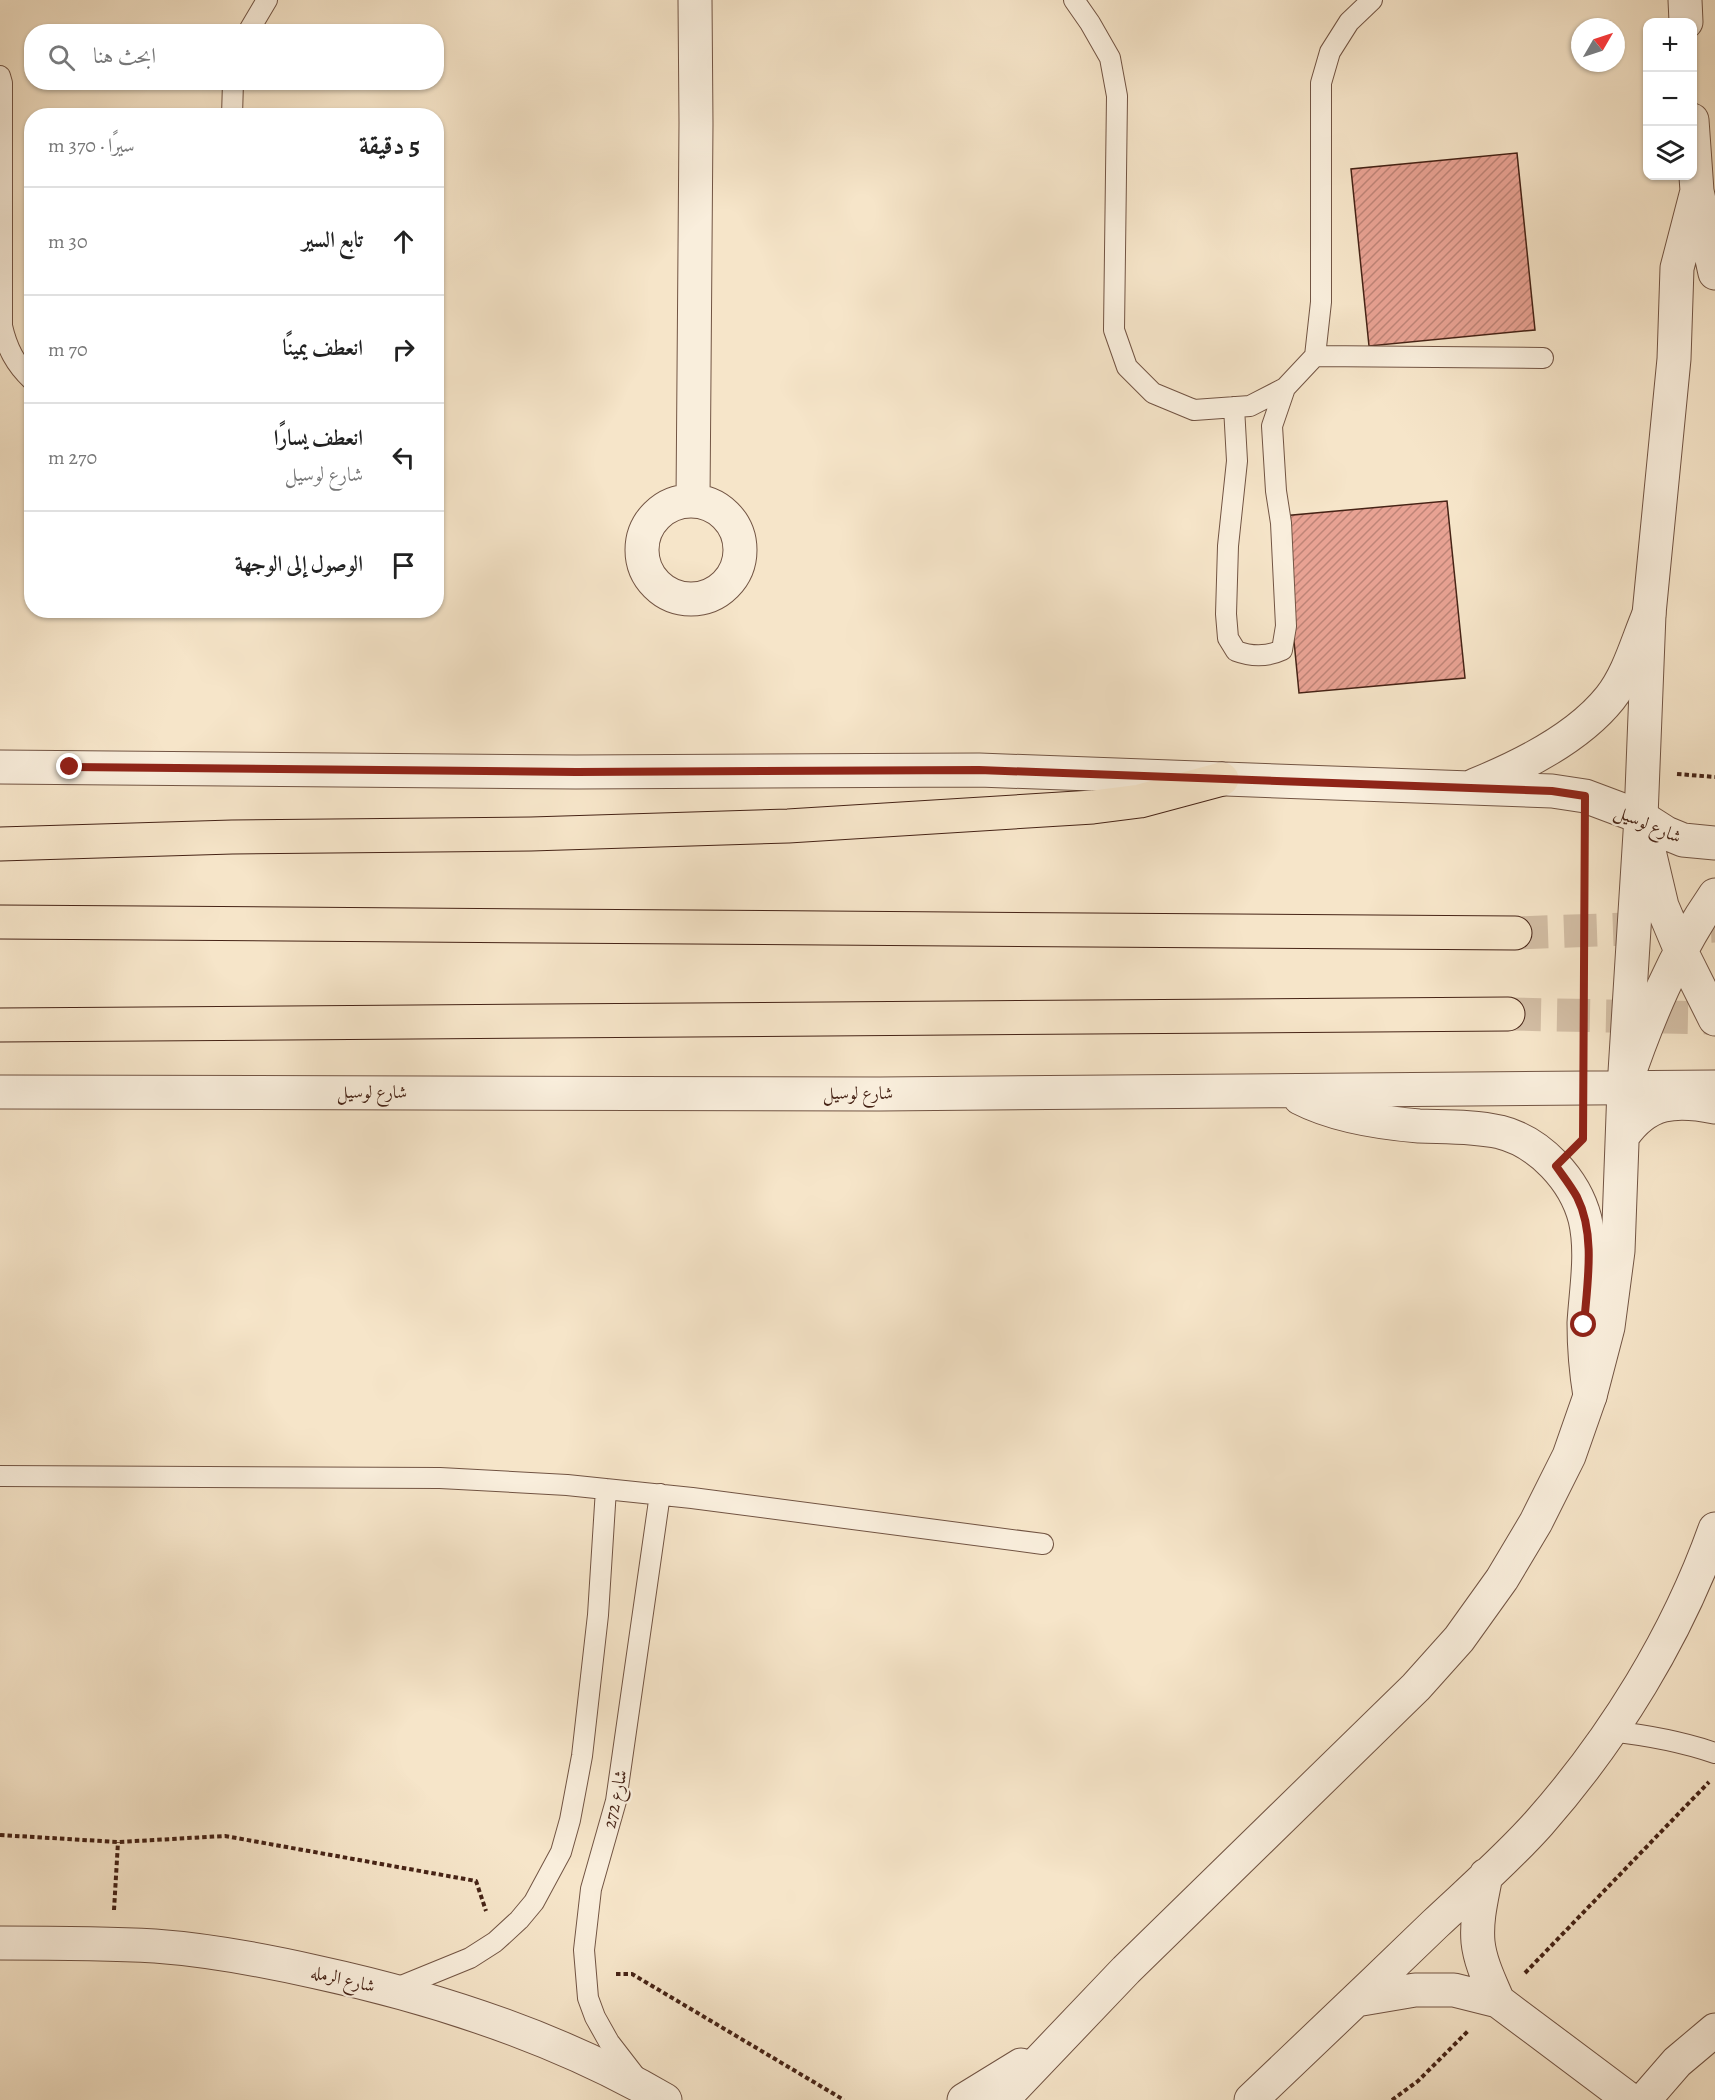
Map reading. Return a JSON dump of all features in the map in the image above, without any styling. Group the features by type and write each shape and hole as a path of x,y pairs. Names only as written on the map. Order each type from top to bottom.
{"highway":[{"path":"0,844 232,837 531,834 855,822 1093,807 1158,797 1222,779"},
{"path":"0,922 1515,933"},
{"path":"0,1025 1508,1014"}],"street":[{"path":"693,500 695,0"},
{"path":"1685,0 1686,18"},
{"path":"1692,126 1697,191 1715,273"},
{"path":"1002,2100 1126,1970 1416,1687 1459,1640 1502,1579 1536,1522 1569,1456 1590,1396 1608,1327 1618,1251 1624,1088 1641,817 1649,614 1674,359 1677,268 1697,191"},
{"path":"1466,789 1533,759 1562,740 1595,713 1610,698 1624,674 1649,614"},
{"name":"شارع لوسيل","path":"0,767 576,772 979,770 1552,791 1585,796 1641,817 1666,833 1683,840 1715,843"},
{"path":"1641,817 1662,906 1681,951 1715,1019"},
{"path":"1624,1088 1659,995 1681,951 1715,895"},
{"name":"شارع لوسيل","path":"0,1092 880,1094 1715,1087"},
{"path":"1285,1090 1330,1109 1370,1119 1417,1126 1466,1127 1502,1132 1522,1141 1556,1166 1578,1198 1585,1219 1588,1245 1584,1325 1585,1368 1590,1396"},
{"path":"1623,1136 1644,1112 1659,1105 1675,1103 1715,1107"},
{"path":"1251,2100 1538,1824 1580,1773 1632,1696 1680,1612 1703,1564 1715,1529"},
{"path":"1486,1875 1479,1917 1478,1943 1486,1972 1498,2001"},
{"name":"شارع الرمله","path":"0,1943 156,1946 257,1959 392,1990 457,2009 543,2042 654,2093"},
{"path":"1356,2000 1415,1990 1454,1989 1498,2001 1630,2100"},
{"path":"1644,2100 1677,2062 1715,2030"},
{"path":"964,2100 1012,2069 1042,2056"}],"lane":[{"path":"253,24 267,0"},
{"path":"1074,0 1110,58 1117,96 1113,330 1127,367 1153,393 1194,410 1250,406 1285,388 1315,356 1322,302 1321,83 1330,52 1349,22 1372,0"},
{"path":"0,76 2,83 2,326 7,347 24,371"},
{"path":"232,108 233,90"},
{"path":"1315,356 1544,358"},
{"path":"1234,406 1237,461 1226,578 1228,638 1236,651 1247,655 1273,654 1282,650 1286,626 1281,523 1276,491 1272,426 1285,388"},
{"path":"0,1476 440,1478 567,1485 660,1494 1043,1544"},
{"path":"392,1990 470,1958 495,1942 519,1920 534,1902 561,1852 570,1820 582,1756 598,1614 606,1489"},
{"name":"شارع 272","path":"654,2093 609,2042 595,2017 588,1998 584,1950 591,1889 616,1801 660,1494"},
{"path":"1609,1731 1651,1736 1692,1745 1715,1753"}],"path":[{"path":"1556,1166 1583,1139 1585,796"},
{"path":"1392,2100 1418,2081 1498,2001 1715,1776"},
{"path":"0,1835 118,1842 225,1836 477,1881 495,1942"},
{"path":"112,1945 118,1842"},
{"path":"586,1976 632,1974 844,2100"}],"building":[{"path":"1517,153 1535,330 1369,346 1351,169"},
{"path":"1447,501 1465,678 1299,693 1282,516"}],"tunnel":[{"path":"1515,933 1715,926"},
{"path":"1508,1014 1715,1018"}],"route":[{"path":"70,767 576,772 979,770 1552,791 1585,796 1583,1139 1556,1166 1578,1198 1585,1219 1588,1245 1584,1325"}]}
